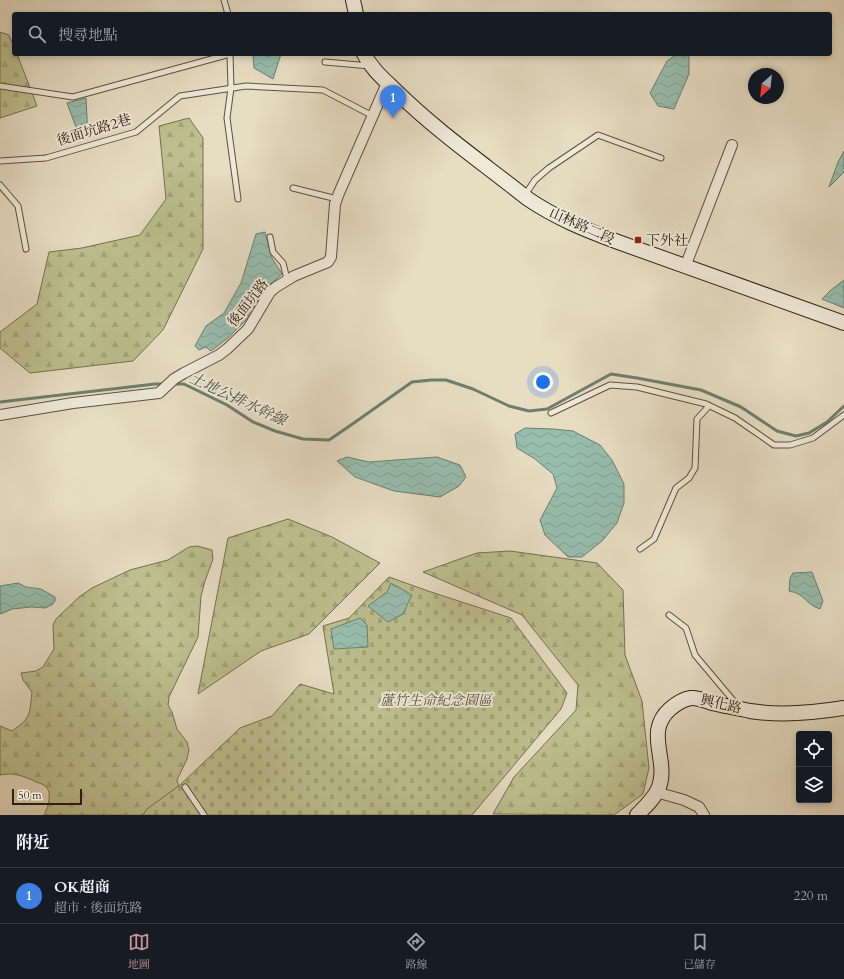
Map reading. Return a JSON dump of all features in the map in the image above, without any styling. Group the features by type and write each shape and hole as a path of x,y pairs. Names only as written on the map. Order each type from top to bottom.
{"main road":[{"path":"353,0 356,12"},
{"name":"山林路二段","path":"365,56 373,67 417,112 524,196 544,209 585,230 844,323"},
{"name":"興化路","path":"637,815 652,798 659,787 661,777 657,738 658,728 665,714 679,702 692,698 769,713 789,714 844,708"}],"street":[{"name":"後面坑路","path":"0,415 73,403 159,393 174,379 219,355 227,349 248,329 270,292 287,279 328,262 331,257 337,199 387,82"},
{"path":"685,266 732,145"},
{"path":"656,792 684,800 699,807 704,815"}],"lane":[{"path":"224,0 227,12"},
{"path":"0,86 73,97 223,56"},
{"path":"230,56 231,88 227,118 238,199"},
{"path":"325,62 373,67"},
{"name":"後面坑路2巷","path":"0,161 46,158 136,132 180,96 246,86 323,90 372,116"},
{"path":"524,196 535,180 549,168 598,135 661,158"},
{"path":"0,185 18,206 26,249"},
{"path":"293,188 337,199"},
{"path":"270,237 273,252 283,263 287,279"},
{"path":"551,413 610,385 637,387 710,406 735,418 774,445 790,445 813,438 844,415"},
{"path":"640,549 654,539 676,488 689,478 694,468 697,419 710,406"},
{"path":"669,615 686,628 695,655 740,708"},
{"path":"185,787 204,815"}],"green space":[{"path":"0,32 9,35 12,42 12,56 18,56 37,106 0,118"},
{"path":"189,118 203,138 203,249 163,330 133,361 30,373 0,348 0,332 37,304 49,252 82,248 140,235 166,199 159,126"},
{"path":"288,519 332,537 380,563 309,634 261,651 198,694 228,538"},
{"path":"197,546 212,550 213,559 201,596 198,637 169,697 168,705 172,712 177,729 187,742 189,750 187,759 177,780 179,788 141,815 44,815 49,796 49,792 45,786 18,775 0,775 0,726 12,731 26,719 30,711 32,692 23,680 21,673 36,671 43,667 54,649 53,625 56,619 79,597 92,588 130,570 168,560 189,547"},
{"path":"510,551 597,563 623,590 625,655 642,701 649,768 643,794 614,815 493,814 514,777 576,710 578,685 522,615 423,572 477,553"},
{"name":"蘆竹生命紀念園區","path":"389,577 511,618 567,693 561,709 472,815 143,815 147,809 180,785 240,728 272,716 300,684 334,694 323,626 349,618"}],"water":[{"path":"253,56 280,56 273,79 254,68"},
{"path":"674,56 689,56 689,74 674,109 658,106 650,93 667,61"},
{"path":"86,98 88,136 77,130 67,103"},
{"path":"844,151 844,172 829,187 838,162"},
{"path":"265,232 272,258 282,274 267,287 248,318 228,338 211,351 206,347 199,350 195,346 206,326 224,313 241,283 256,234"},
{"path":"844,280 844,308 822,299 831,290"},
{"path":"525,428 573,431 600,445 612,460 624,484 624,503 617,523 602,541 582,557 568,557 545,535 540,520 557,488 553,474 535,459 517,448 515,434"},
{"path":"347,457 369,462 437,457 460,465 466,477 459,486 440,497 394,491 355,477 337,461"},
{"path":"812,572 823,601 820,609 815,607 799,594 789,591 790,578 793,573"},
{"path":"18,583 26,587 41,589 55,597 55,601 52,605 45,608 31,607 12,609 1,614 0,586"},
{"path":"391,583 412,595 403,614 388,622 368,606 387,592"},
{"path":"360,618 367,625 368,647 334,649 331,629"}],"waterway":[{"name":"土地公排水幹線","path":"173,384 184,384 227,405 253,422 275,431 303,439 329,440 412,382 431,380 446,380 473,389 509,406 529,411 547,409 611,374 701,390 741,407 777,431 796,436 809,433 827,422 844,406"},
{"name":"土地公排水幹線","path":"0,402 165,384"}],"place":[{"name":"OK超商","path":"393,118"},
{"name":"下外社","path":"638,240"}]}
